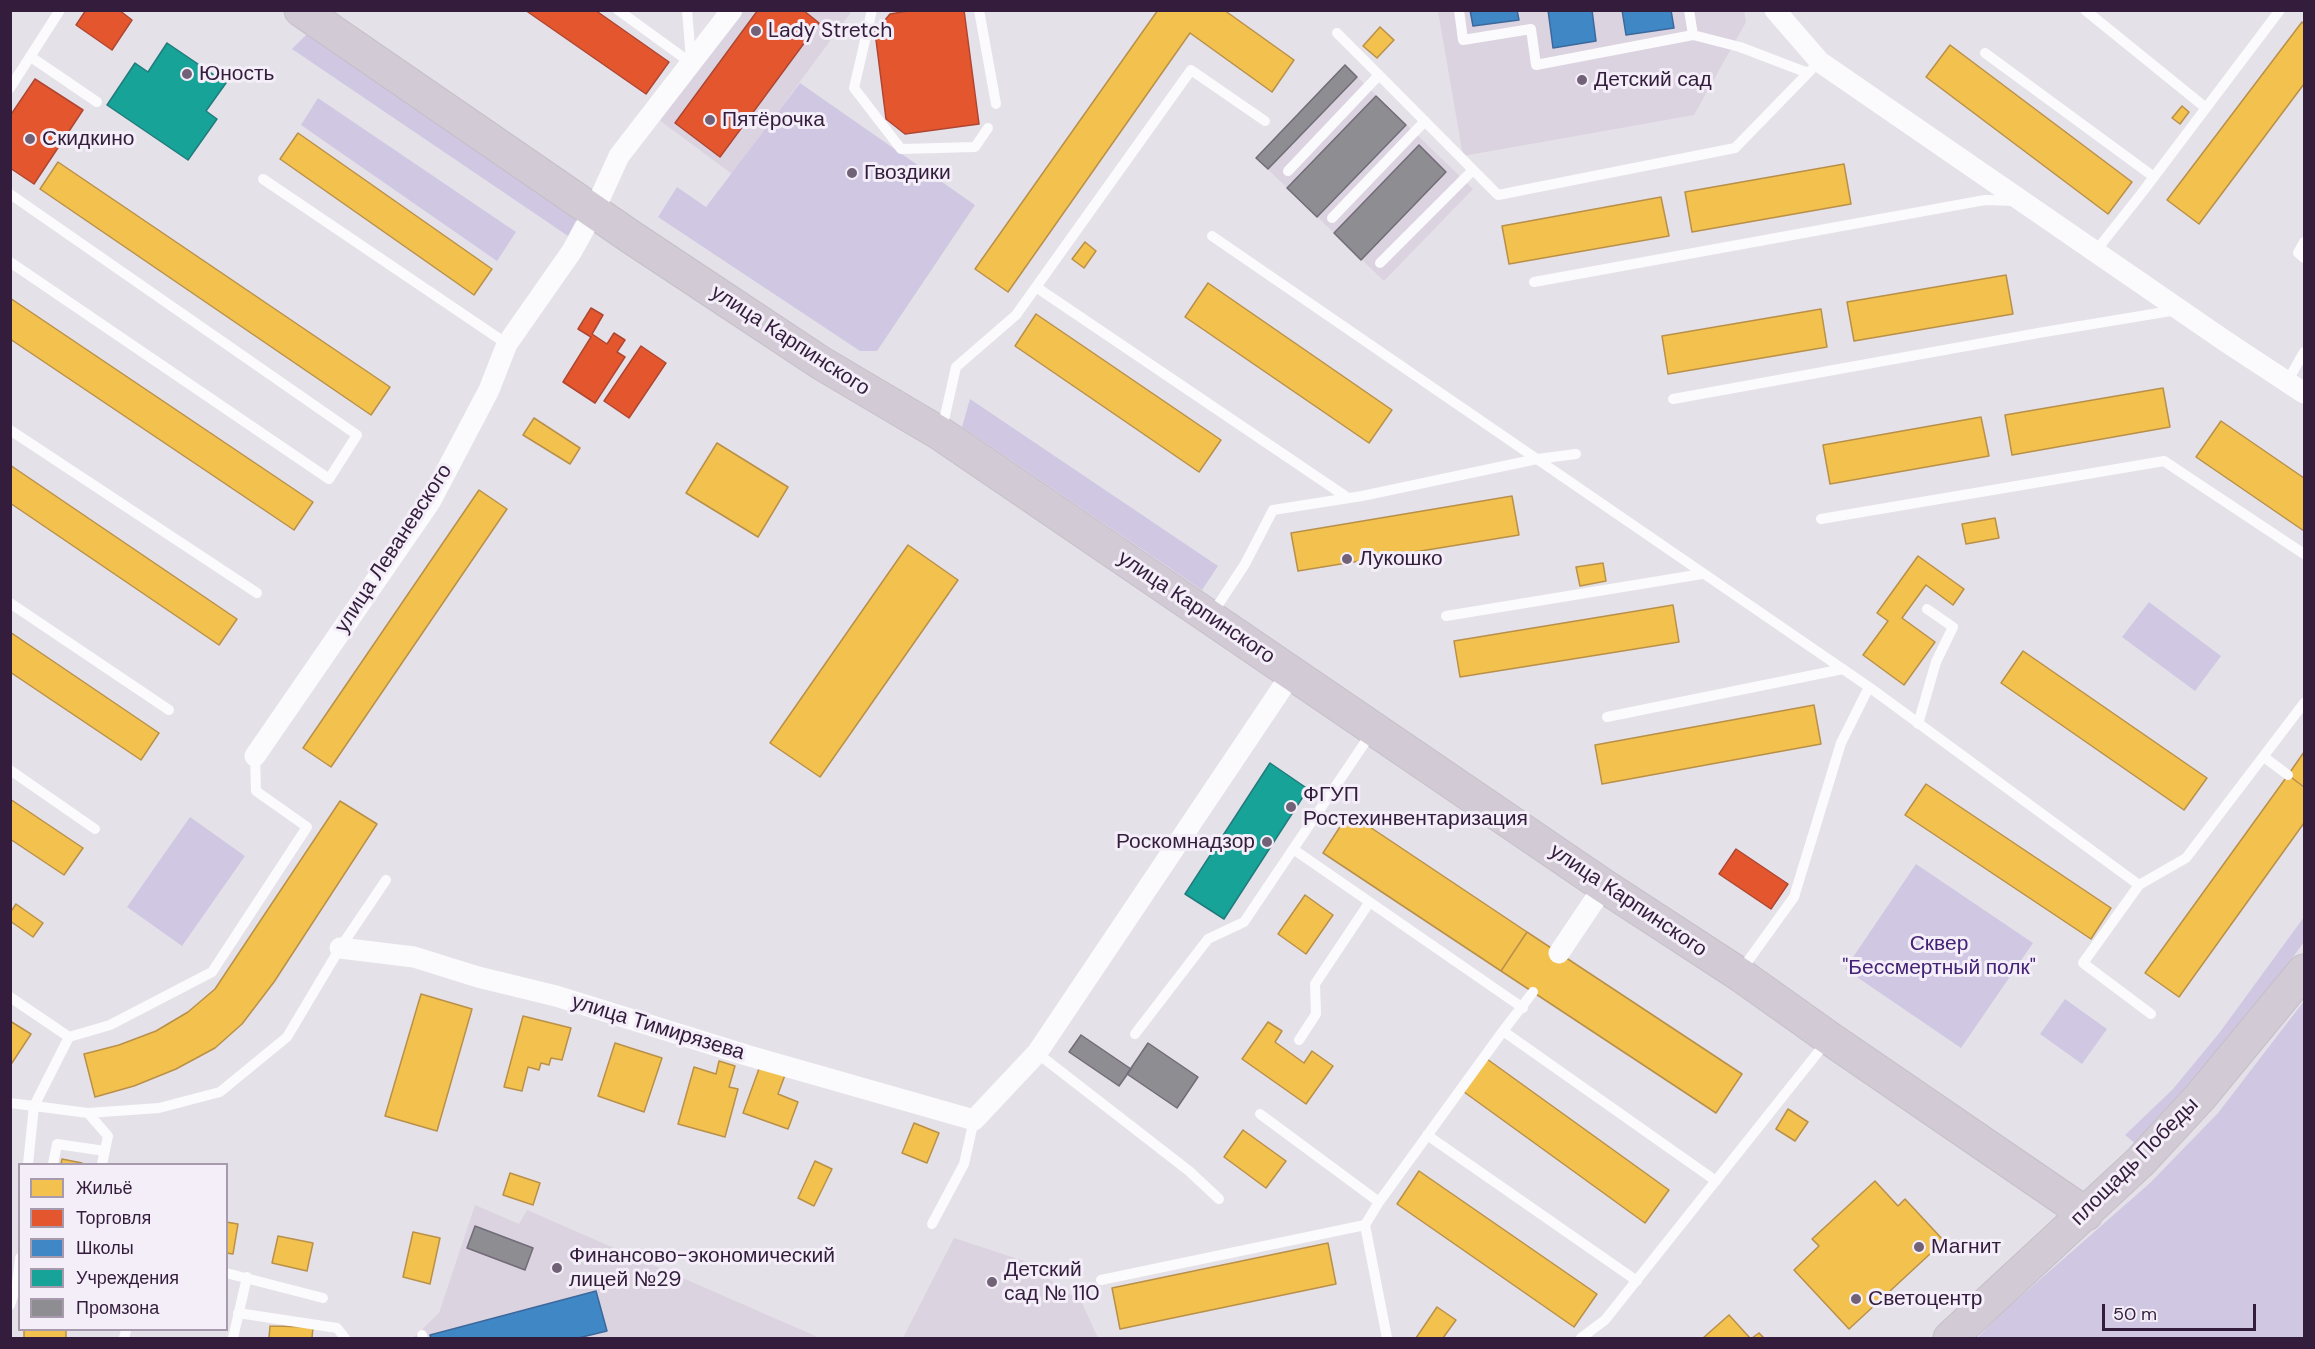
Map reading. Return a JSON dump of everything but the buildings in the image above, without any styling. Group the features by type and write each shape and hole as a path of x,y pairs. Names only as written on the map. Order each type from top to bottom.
{"main road":[{"name":"улица Карпинского","path":"301,10 821,363 941,434 1604,886 1739,974 2086,1214"},
{"name":"площадь Победы","path":"1950,1338 2140,1162 2201,1096 2304,971"}],"street":[{"name":"улица Леваневского","path":"255,756 430,502 489,390 507,344 572,252 619,156 732,10"},
{"path":"1775,10 1814,67 2023,202 2296,388"},
{"path":"974,1120 1037,1053 1293,674"},
{"path":"1559,953 1604,886"},
{"name":"улица Тимирязева","path":"340,948 414,957 478,977 556,996 746,1055 974,1120"}],"lane":[{"path":"10,88 60,10"},
{"path":"618,10 691,63"},
{"path":"687,10 691,63"},
{"path":"872,10 854,88 901,149 975,147 988,128"},
{"path":"979,10 996,104"},
{"path":"1337,33 1498,195 1735,148 1814,67 1693,35 1536,65 1531,29 1463,40 1459,10"},
{"path":"1689,10 1693,35"},
{"path":"2085,10 2206,108"},
{"path":"2095,252 2280,10"},
{"path":"1985,53 2154,177"},
{"path":"31,57 98,102"},
{"path":"941,434 956,367 1016,315 1191,70 1265,121"},
{"path":"1288,171 1379,75"},
{"path":"1332,218 1425,121"},
{"path":"1380,264 1473,170"},
{"path":"263,179 507,344"},
{"path":"10,194 357,435 329,479 10,262"},
{"path":"1534,282 1985,200 2023,202"},
{"path":"1212,236 1869,687 2139,885"},
{"path":"2304,242 2298,253 2304,258"},
{"path":"1036,286 1348,498"},
{"path":"1673,399 2044,332 2180,310"},
{"path":"2296,388 2304,352"},
{"path":"10,430 257,593"},
{"path":"1210,617 1245,564 1273,510 1348,498 1537,459 1576,454"},
{"path":"1821,519 2164,460 2304,554"},
{"path":"1446,616 1702,574"},
{"path":"10,603 169,710"},
{"path":"1918,724 1936,662 1953,627 1928,609"},
{"path":"1607,717 1843,669"},
{"path":"1739,974 1794,897 1841,743 1869,687"},
{"path":"2151,1014 2083,963 2139,885 2186,858 2304,703"},
{"path":"1135,1034 1208,939 1244,922 1373,729"},
{"path":"28,1163 34,1106 69,1036 110,1024 212,972 307,827 256,791 255,756"},
{"path":"2264,757 2288,775"},
{"path":"10,770 95,829"},
{"path":"1293,849 1523,1008"},
{"path":"10,1103 88,1113 159,1108 220,1092 287,1036 340,948 386,880"},
{"path":"1299,1040 1316,1014 1315,984 1369,903"},
{"path":"1387,1338 1365,1225 1378,1202 1533,992"},
{"path":"10,997 69,1036"},
{"path":"1503,1031 1716,1181"},
{"path":"1581,1338 1605,1320 1829,1038"},
{"path":"1037,1053 1189,1171 1219,1199"},
{"path":"88,1113 108,1136 102,1163"},
{"path":"1260,1114 1378,1202"},
{"path":"932,1224 964,1164 974,1120"},
{"path":"1427,1135 1637,1281"},
{"path":"53,1163 57,1144 105,1151"},
{"path":"1101,1280 1365,1225"},
{"path":"228,1273 323,1298"},
{"path":"10,1305 18,1275"},
{"path":"233,1338 247,1277"},
{"path":"238,1313 337,1328 345,1338"}],"shaded area":[{"name":"Детский сад","path":"1744,10 1746,22 1694,115 1463,156 1438,11"},
{"path":"720,11 852,11 732,174 643,108"},
{"path":"1345,65 1473,189 1384,281 1256,158"},
{"name":"Финансово-экономический лицей №29","path":"475,1205 519,1224 527,1210 820,1338 413,1338 439,1313"},
{"name":"Детский сад № 110","path":"954,1238 1024,1261 1082,1303 1098,1338 903,1338"}],"green space":[{"path":"308,33 578,217 568,236 292,49"},
{"path":"800,83 975,205 877,351 860,351 658,217 677,187 706,207"},
{"path":"318,98 516,232 497,261 301,125"},
{"path":"970,399 1218,566 1202,590 962,427"},
{"path":"2149,602 2221,656 2195,691 2122,637"},
{"path":"190,817 245,856 182,946 127,907"},
{"name":"Сквер \"Бессмертный полк\"","path":"1916,864 2033,943 1961,1048 1845,969"},
{"path":"2304,917 2304,942 2233,1039 2137,1145 2125,1135 2173,1089 2220,1032"},
{"path":"2065,999 2107,1029 2082,1064 2040,1034"},
{"path":"2304,1001 2304,1338 1977,1338 2004,1311 2150,1183 2218,1113"}],"place":[{"name":"Lady Stretch","path":"756,31"},
{"name":"Юность","path":"187,74"},
{"name":"Детский сад","path":"1582,80"},
{"name":"Пятёрочка","path":"710,120"},
{"name":"Скидкино","path":"30,139"},
{"name":"Гвоздики","path":"852,173"},
{"name":"Лукошко","path":"1347,559"},
{"name":"ФГУП Ростехинвентаризация","path":"1291,807"},
{"name":"Роскомнадзор","path":"1267,842"},
{"name":"Магнит","path":"1919,1247"},
{"name":"Финансово-экономический лицей №29","path":"557,1268"},
{"name":"Детский сад № 110","path":"992,1282"},
{"name":"Светоцентр","path":"1856,1299"}]}
